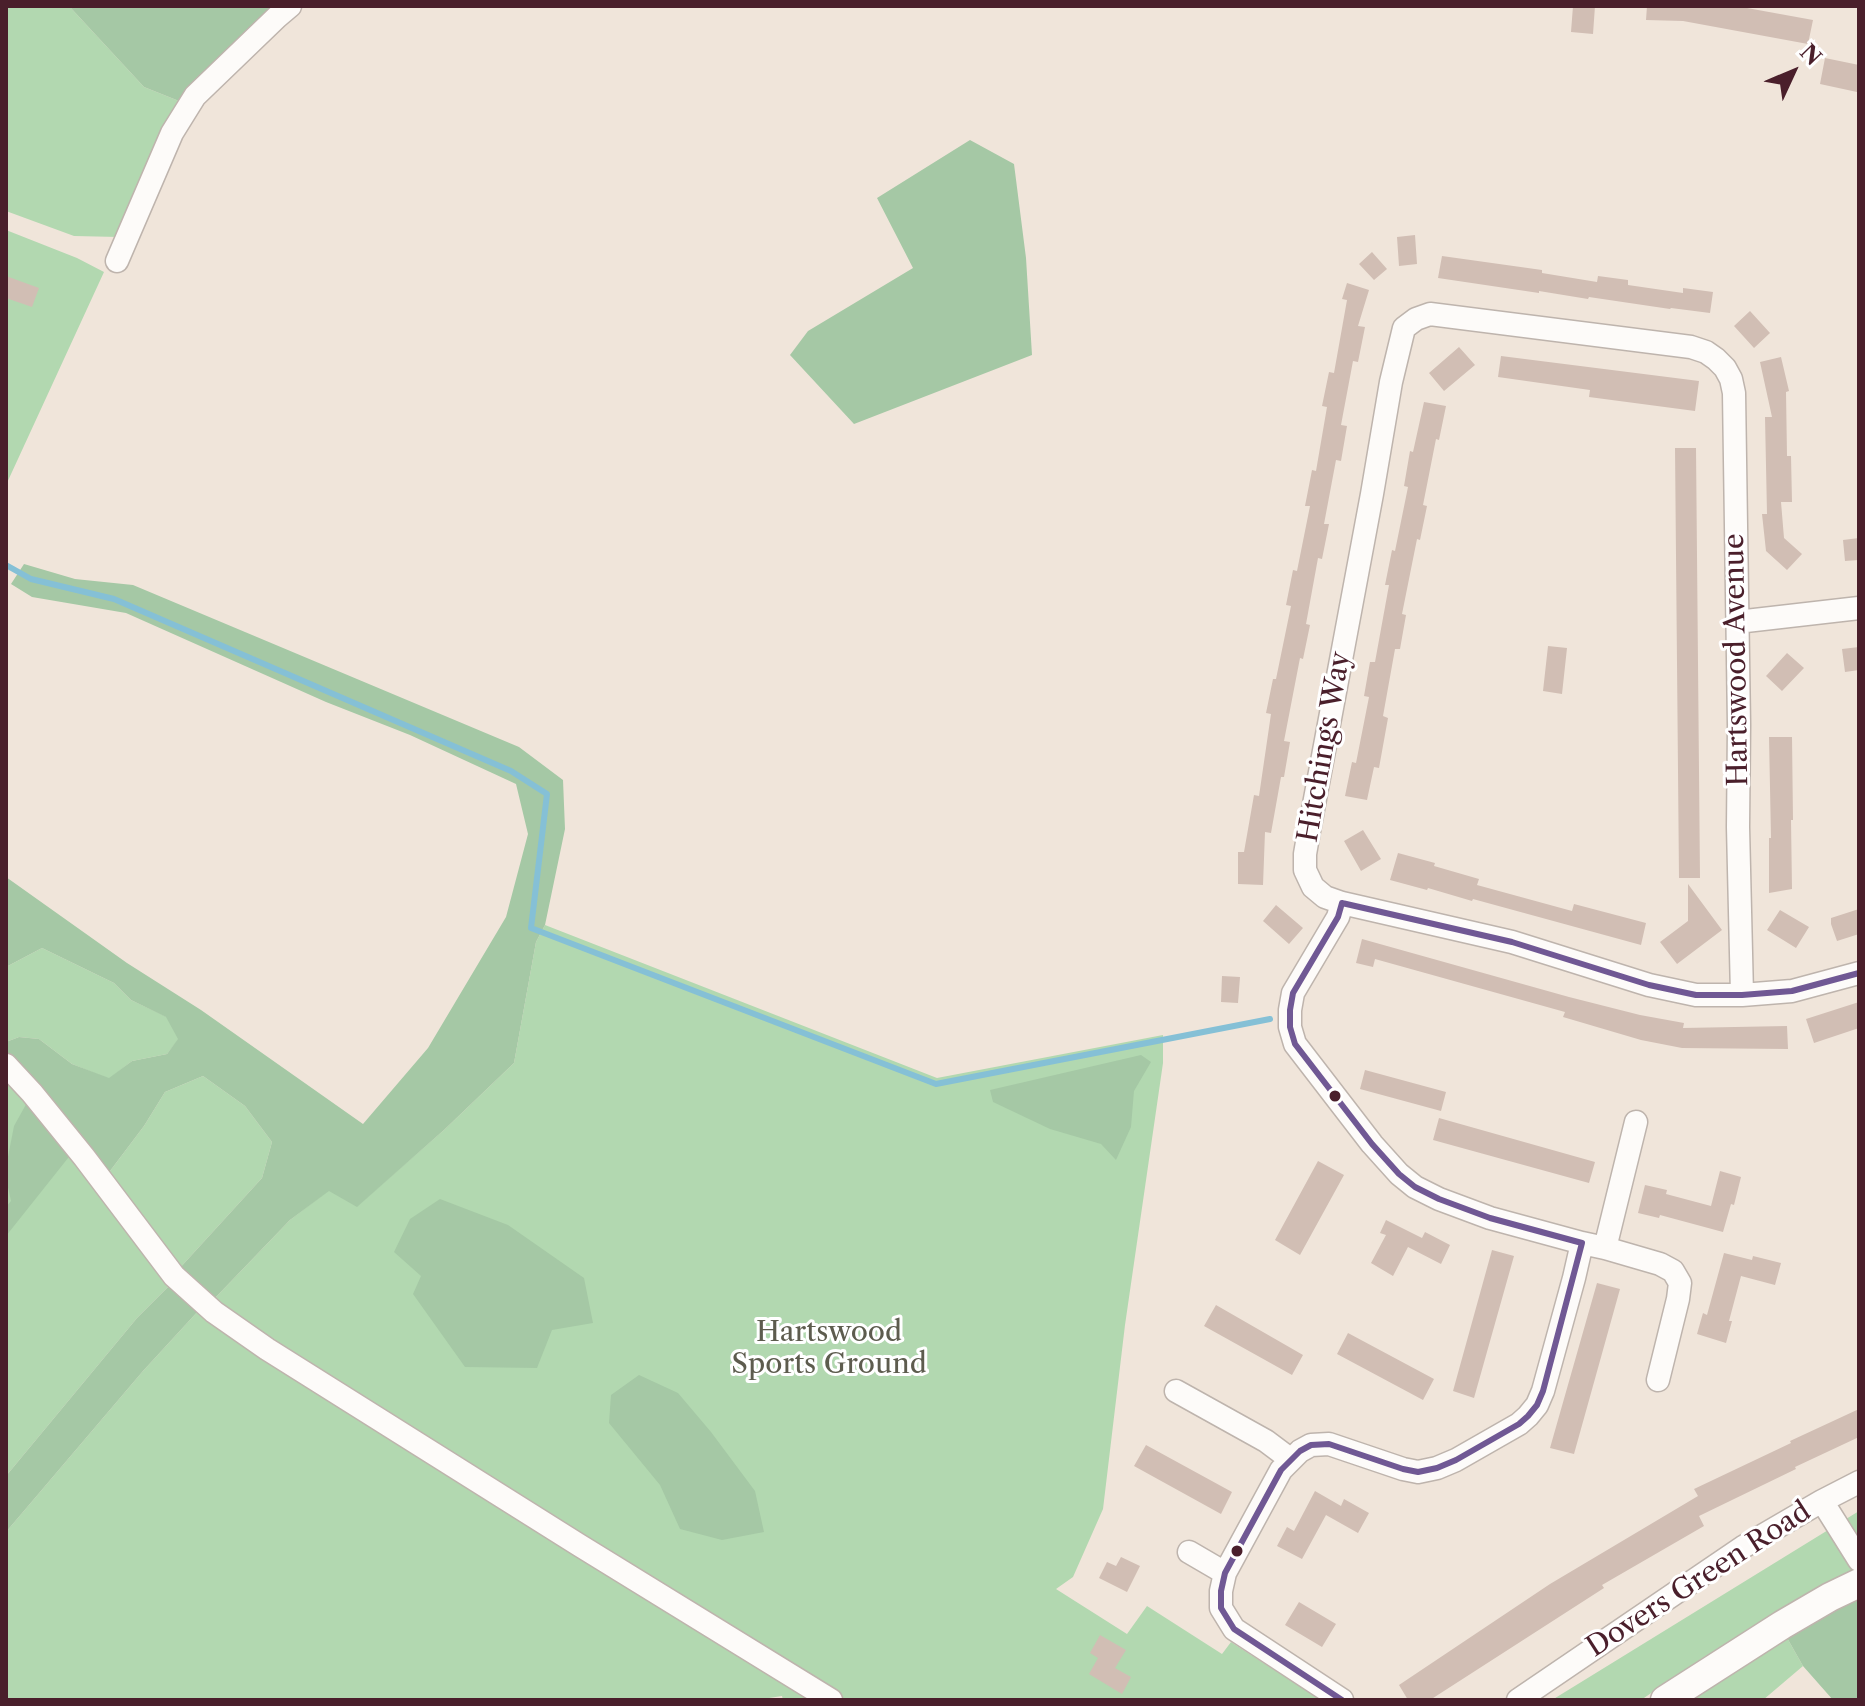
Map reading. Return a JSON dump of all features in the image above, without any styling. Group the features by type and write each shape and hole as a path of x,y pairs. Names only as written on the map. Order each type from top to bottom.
{"main road":[{"path":"1665,1700 1782,1625 1859,1583"}],"street":[{"path":"117,261 172,133 195,96 290,6"},
{"name":"Hitchings Way","path":"1491,321 1430,314 1404,328 1391,382 1305,854 1305,870 1313,887 1325,897 1342,903 1512,942 1649,985 1696,995 1792,991 1859,973"},
{"name":"Hartswood Avenue","path":"1491,321 1691,347 1706,352 1725,368 1731,379 1734,393 1742,995"},
{"path":"1737,622 1859,608"},
{"path":"1342,903 1338,917 1293,993 1290,1027 1295,1044 1372,1144 1415,1187 1490,1218 1605,1248 1660,1264 1673,1271 1680,1283 1678,1299 1658,1380"},
{"path":"6,1065 84,1157 174,1276 214,1312 319,1382 831,1700"},
{"path":"1605,1248 1636,1122"},
{"path":"1342,1700 1234,1629 1221,1608 1225,1573 1281,1470 1290,1459 1311,1445 1329,1444 1418,1472 1456,1460 1519,1424 1537,1405 1543,1391 1582,1243"},
{"path":"1176,1391 1266,1441 1290,1459"},
{"path":"1822,1501 1859,1482"},
{"name":"Dovers Green Road","path":"1518,1700 1743,1547 1822,1501 1859,1560"},
{"path":"1189,1552 1225,1573"}],"green space":[{"path":"6,6 69,6 144,87 179,101 119,237 74,236 6,211"},
{"path":"69,6 276,6 224,53 179,101 144,87"},
{"path":"970,140 1014,164 1026,258 1032,355 854,424 790,355 808,331 913,268 877,198"},
{"path":"6,230 104,272 6,485"},
{"path":"24,564 75,579 133,585 519,747 563,780 565,829 545,925 536,942 514,1063 357,1207 329,1191 290,1220 215,1298 178,1270 262,1178 272,1142 245,1106 203,1076 165,1092 107,1175 6,1052 6,1042 19,1037 39,1039 72,1064 109,1078 132,1061 167,1054 178,1039 166,1017 131,1000 114,983 42,948 6,967 6,877 363,1124 428,1048 506,917 528,834 516,784 126,613 32,597 11,584"},
{"name":"Hartswood Sports Ground","path":"545,925 937,1078 1163,1035 1163,1063 1125,1325 1103,1509 1073,1577 1056,1589 1127,1634 1147,1606 1222,1654 1231,1642 1321,1700 843,1700 292,1357 215,1298 290,1220 329,1190 357,1206 514,1063 536,942"},
{"path":"42,948 114,983 131,1000 167,1017 179,1039 167,1054 132,1061 109,1079 72,1064 39,1039 19,1037 6,1042 6,967"},
{"path":"1141,1055 1151,1062 1134,1091 1131,1127 1116,1160 1101,1144 1050,1129 993,1102 990,1090"},
{"path":"6,1074 171,1284 137,1318 6,1476"},
{"path":"203,1076 245,1106 272,1142 262,1178 178,1270 107,1175 165,1092"},
{"path":"29,1099 72,1153 6,1236 6,1207 11,1201 6,1167 14,1126"},
{"path":"440,1199 508,1225 584,1278 593,1323 552,1330 537,1368 465,1367 413,1294 421,1276 394,1252 410,1219"},
{"path":"171,1284 200,1309 6,1532 6,1476 137,1318"},
{"path":"200,1309 816,1700 783,1700 782,1696 756,1700 6,1700 6,1532"},
{"path":"639,1375 678,1393 711,1432 755,1491 764,1532 722,1540 680,1529 660,1485 609,1423 611,1395"},
{"path":"1859,1511 1859,1574 1704,1657 1641,1700 1552,1700"},
{"path":"1859,1594 1859,1700 1833,1700 1803,1666 1786,1636"},
{"path":"1786,1636 1803,1666 1763,1700 1684,1700"}],"building":[{"path":"1573,6 1595,6 1593,34 1571,32"},
{"path":"1647,6 1736,6 1813,20 1808,44 1683,21 1646,20"},
{"path":"1825,58 1859,65 1857,92 1820,84"},
{"path":"1415,235 1417,264 1399,266 1397,237"},
{"path":"1372,252 1387,269 1374,280 1359,264"},
{"path":"1442,256 1542,270 1542,273 1597,282 1598,276 1628,280 1628,285 1683,293 1683,288 1713,292 1710,313 1438,278"},
{"path":"6,276 39,288 32,307 6,298"},
{"path":"1347,283 1369,290 1358,326 1365,327 1358,362 1353,361 1341,425 1347,426 1341,461 1336,460 1324,524 1329,524 1322,559 1318,558 1306,624 1310,625 1303,659 1300,658 1284,741 1290,742 1284,777 1281,777 1271,833 1265,832 1263,885 1238,884 1238,852 1244,852 1254,795 1259,796 1271,714 1266,713 1291,606 1286,605 1293,570 1297,571 1310,506 1305,506 1312,470 1316,471 1327,407 1322,406 1329,372 1334,373 1347,300 1342,299"},
{"path":"1750,311 1770,333 1754,348 1734,326"},
{"path":"1459,347 1475,365 1444,391 1429,373"},
{"path":"1501,356 1699,381 1695,411 1589,397 1590,390 1498,377"},
{"path":"1781,357 1789,391 1786,392 1787,456 1791,456 1792,502 1781,502 1784,538 1802,554 1787,570 1766,551 1762,514 1767,514 1765,417 1772,417 1760,362"},
{"path":"1424,402 1446,406 1439,440 1436,439 1423,505 1427,506 1402,614 1406,615 1400,649 1395,649 1383,716 1388,718 1379,768 1374,767 1367,800 1345,796 1352,762 1356,763 1369,697 1364,696 1370,662 1375,662 1389,585 1385,585 1408,487 1404,486 1410,451 1413,452"},
{"path":"1675,448 1696,448 1700,878 1679,878"},
{"path":"1859,538 1859,560 1845,561 1843,540"},
{"path":"1548,646 1567,648 1562,694 1543,691"},
{"path":"1859,647 1859,670 1845,672 1842,649"},
{"path":"1787,653 1804,668 1782,691 1766,676"},
{"path":"1769,737 1792,737 1793,820 1792,889 1769,893 1771,838"},
{"path":"1363,830 1381,859 1361,871 1344,841"},
{"path":"1398,853 1479,879 1477,885 1572,911 1574,904 1646,923 1641,945 1473,899 1390,880"},
{"path":"1688,884 1722,930 1677,964 1660,942 1688,921"},
{"path":"1276,905 1303,928 1289,944 1263,921"},
{"path":"1859,909 1859,934 1837,941 1831,918"},
{"path":"1780,910 1809,927 1796,948 1767,930"},
{"path":"1362,939 1569,997 1684,1023 1683,1028 1787,1026 1788,1049 1682,1048 1641,1040 1563,1017 1565,1012 1375,959 1373,967 1356,963"},
{"path":"1222,976 1240,977 1238,1003 1221,1002"},
{"path":"1859,1002 1859,1028 1814,1043 1806,1019"},
{"path":"1365,1070 1446,1092 1441,1111 1360,1089"},
{"path":"1439,1118 1595,1162 1589,1183 1433,1140"},
{"path":"1318,1161 1344,1175 1300,1255 1275,1240"},
{"path":"1720,1171 1741,1177 1723,1232 1660,1215 1659,1218 1638,1213 1645,1185 1711,1206"},
{"path":"1386,1220 1422,1238 1425,1232 1450,1245 1441,1264 1408,1247 1393,1276 1371,1263 1386,1235 1380,1233"},
{"path":"1492,1250 1514,1256 1474,1398 1453,1391"},
{"path":"1724,1253 1781,1263 1775,1285 1741,1276 1726,1343 1697,1334 1703,1313 1707,1315"},
{"path":"1597,1283 1620,1289 1574,1454 1550,1448"},
{"path":"1216,1305 1303,1355 1292,1375 1204,1326"},
{"path":"1348,1333 1434,1379 1423,1400 1337,1354"},
{"path":"1859,1409 1859,1437 1699,1516 1704,1526 1602,1585 1604,1588 1430,1700 1408,1700 1399,1685 1550,1584 1698,1496 1694,1489"},
{"path":"1146,1445 1232,1492 1221,1514 1134,1466"},
{"path":"1315,1491 1341,1506 1344,1499 1369,1513 1358,1533 1326,1515 1302,1559 1277,1546 1287,1527 1294,1531"},
{"path":"1121,1557 1140,1566 1127,1592 1099,1578 1107,1562 1116,1566"},
{"path":"1299,1602 1336,1624 1322,1647 1285,1625"},
{"path":"1100,1635 1126,1650 1115,1668 1131,1677 1122,1694 1089,1674 1098,1658 1090,1653"}],"waterway":[{"path":"6,565 31,579 114,599 511,771 547,794 531,928 936,1084 1270,1019"}],"transit line":[{"path":"1342,903 1512,942 1649,985 1696,995 1792,991 1859,973"},
{"path":"1342,903 1338,917 1293,993 1290,1027 1295,1044 1372,1144 1415,1187 1490,1218 1582,1243 1543,1391 1528,1416 1456,1460 1418,1472 1329,1444 1311,1445 1300,1451 1281,1470 1225,1573 1221,1608 1234,1629 1342,1700"}]}
